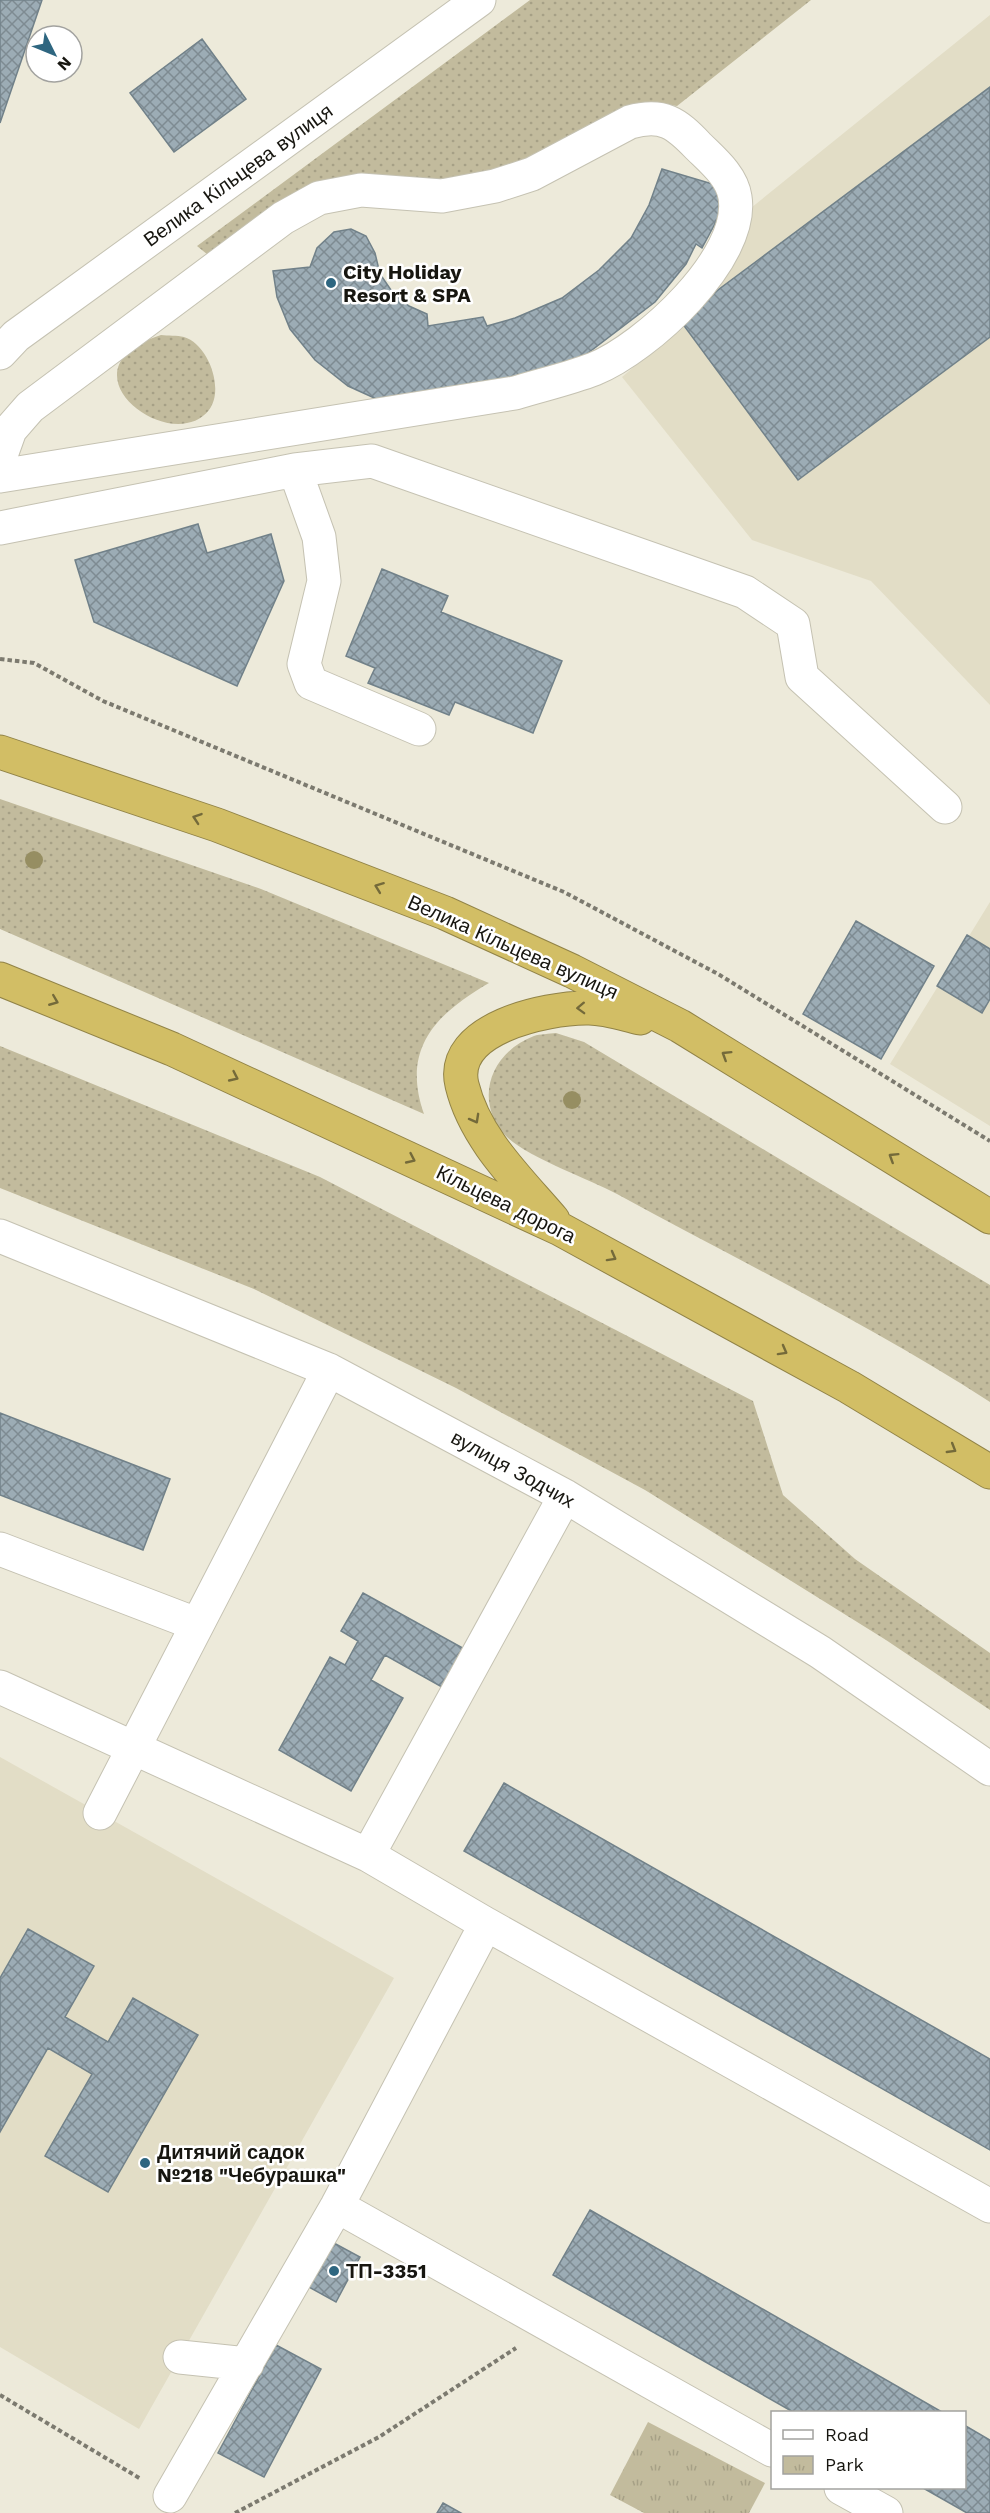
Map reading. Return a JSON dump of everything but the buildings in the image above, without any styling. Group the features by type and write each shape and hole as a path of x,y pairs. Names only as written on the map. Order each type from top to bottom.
{"highway":[{"name":"Велика Кільцева вулиця","path":"0,752 217,825 445,913 572,971 680,1026 990,1216"},
{"name":"Кільцева дорога","path":"0,979 172,1049 560,1229 849,1387 990,1472"},
{"path":"560,1229 491,1147 470,1109 461,1082 464,1064 472,1047 488,1033 518,1018 558,1010 589,1008 680,1026"}],"street":[{"name":"Велика Кільцева вулиця","path":"0,353 16,336 479,0"},
{"path":"0,458 10,430 30,406 283,218 319,198 361,190 442,196 495,186 532,174 630,122 647,117 677,124 726,176 735,195 736,218 726,248 698,287 634,346 595,368 515,393 0,476"},
{"path":"0,528 295,470 372,461 745,592 793,624 802,677 945,807"},
{"path":"295,470 319,537 324,581 304,664 311,683 418,729"},
{"name":"вулиця Зодчих","path":"0,1236 329,1370 565,1496 820,1652 990,1769"},
{"path":"100,1813 329,1370"},
{"path":"368,1855 565,1496"},
{"path":"0,1549 196,1624"},
{"path":"0,1687 368,1855 486,1924 990,2206"},
{"path":"170,2496 337,2206 486,1924"},
{"path":"337,2206 771,2449"},
{"path":"180,2357 247,2364"},
{"path":"844,2489 886,2513"}],"path":[{"path":"0,659 34,663 103,701 564,892 718,974 990,1141"},
{"path":"235,2513 379,2437 550,2325"},
{"path":"0,2395 170,2496"}],"shaded area":[{"path":"990,15 990,705 871,581 752,540 622,377 663,342 751,208"},
{"path":"990,902 990,1126 890,1064"},
{"name":"Дитячий садок №218 \"Чебурашка\"","path":"0,1757 394,1978 139,2429 0,2347"}],"green space":[{"path":"530,0 811,0 677,106 649,102 533,161 474,177 422,182 343,183 213,259 197,246"},
{"path":"161,335 181,336 193,341 212,368 214,401 209,410 192,422 170,423 149,416 131,403 119,386 118,368 131,350"},
{"path":"0,799 261,889 489,983 453,1007 428,1035 420,1052 417,1070 418,1091 424,1114 0,929"},
{"path":"556,1033 584,1042 990,1285 990,1402 899,1347 805,1295 617,1194 541,1159 514,1143 495,1121 490,1107 491,1078 497,1065 519,1043 534,1036"},
{"path":"0,1046 320,1177 753,1401 783,1495 855,1559 990,1653 990,1710 886,1640 645,1490 456,1388 254,1289 0,1188"},
{"path":"648,2422 765,2483 749,2513 644,2513 610,2495"}],"place":[{"name":"City Holiday Resort & SPA","path":"331,283"},
{"name":"Дитячий садок №218 \"Чебурашка\"","path":"145,2163"},
{"name":"ТП-3351","path":"334,2271"}]}
